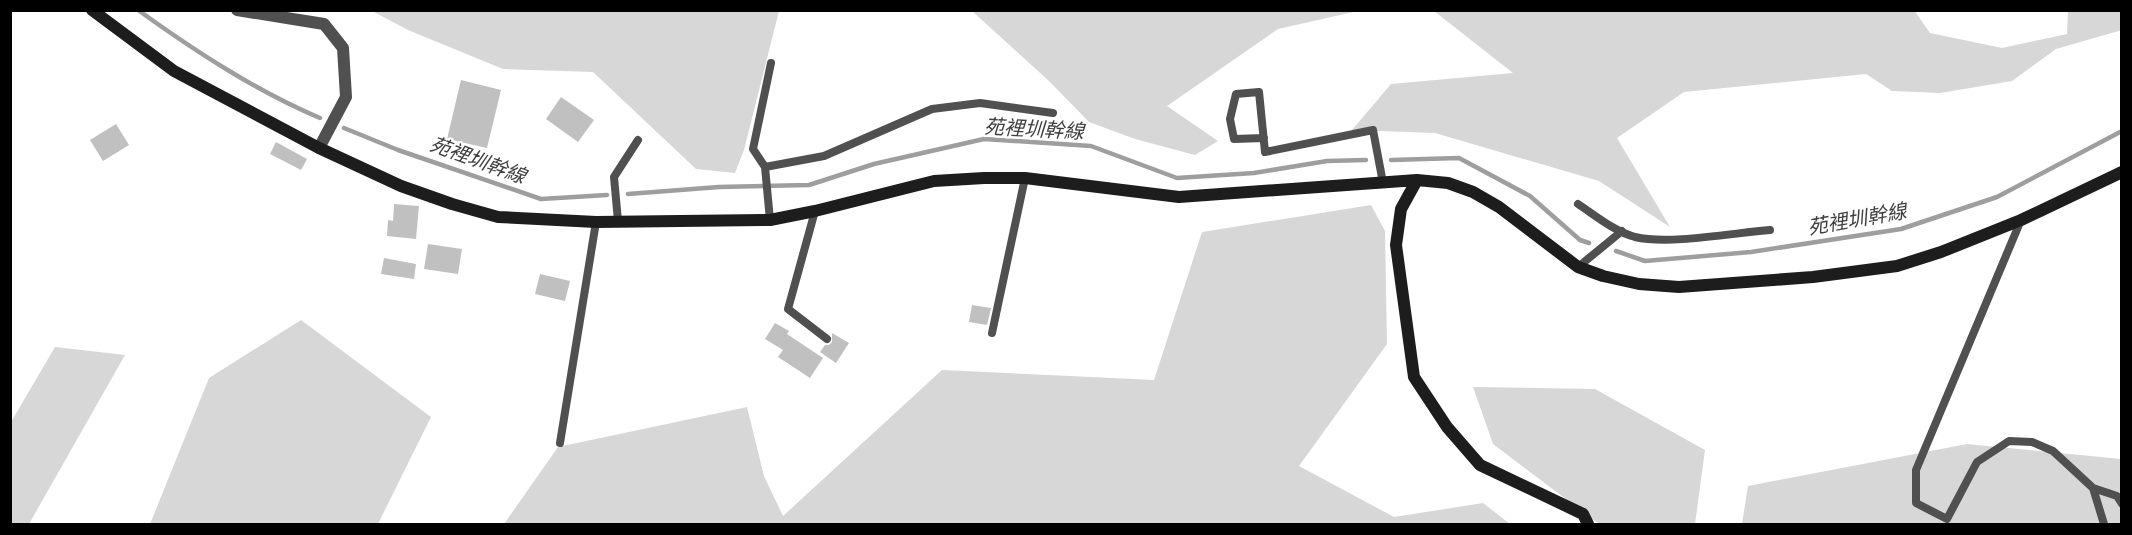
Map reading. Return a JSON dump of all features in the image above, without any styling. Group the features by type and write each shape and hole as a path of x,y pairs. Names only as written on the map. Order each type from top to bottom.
{"street":[{"path":"92,10 174,71 319,148 401,186 498,217 596,222 770,220 934,181 1025,178 1179,197 1418,180 1448,183 1473,192 1499,207 1578,267 1603,276 1639,284 1679,287 1813,278 1897,266 1941,252 2021,220 2121,172"},
{"path":"237,10 324,24 343,48 346,97 319,148"},
{"path":"1418,180 1401,209 1396,245 1414,377 1447,427 1480,465 1583,514 1588,525"}],"lane":[{"path":"770,220 765,167 753,149 771,63"},
{"path":"1264,138 1234,139 1230,119 1236,94 1259,92 1264,138 1265,152 1373,130 1383,183"},
{"path":"765,167 824,156 932,109 980,103 1053,113"},
{"path":"618,221 614,177 638,140"},
{"path":"992,333 1025,178"},
{"path":"1578,204 1613,227 1635,237 1670,240 1770,230"},
{"path":"815,211 788,309 828,339"},
{"path":"2021,220 1916,470 1916,503 1947,522 1977,462 2009,441 2032,442 2053,451 2093,488 2117,496 2121,504"},
{"path":"560,443 596,222"},
{"path":"1578,267 1622,231"},
{"path":"2093,488 2104,525"}],"shaded area":[{"path":"779,10 744,150 735,173 696,169 593,72 503,69 408,30 372,11"},
{"path":"1914,10 1930,33 2002,48 2067,34 2068,11 2121,11 2122,30 2056,49 2012,81 1940,93 1892,91 1866,74 1684,92 1617,138 1670,227 1599,181 1435,133 1352,130 1391,84 1513,73 1434,11 1358,11 1278,29 1167,106 1218,141 1195,155 1135,139 1089,122 1050,82 972,11"},
{"path":"1371,205 1385,231 1387,344 1299,466 1394,517 1483,503 1510,524 504,524 558,447 747,407 764,476 783,516 942,370 1154,380 1202,232"},
{"path":"301,320 431,417 378,524 150,524 209,378"},
{"path":"55,347 125,355 29,524 11,524 11,422"},
{"path":"1473,387 1595,389 1705,450 1695,524 1599,524 1493,444"},
{"path":"1967,444 2121,459 2121,524 1742,524 1748,486"}],"building":[{"path":"461,80 501,90 487,148 447,139"},
{"path":"561,97 594,120 578,142 546,119"},
{"path":"116,124 129,145 103,161 90,140"},
{"path":"276,142 307,159 301,170 270,154"},
{"path":"394,204 419,206 416,239 387,236 388,220 393,221"},
{"path":"428,244 462,249 458,274 424,269"},
{"path":"384,258 416,264 414,279 381,274"},
{"path":"540,274 570,281 565,301 535,294"},
{"path":"972,305 991,308 987,325 969,322"},
{"path":"775,323 789,331 787,334 823,358 810,378 778,357 783,350 765,339"},
{"path":"832,333 849,343 836,363 820,352 825,345 832,342"}],"waterway":[{"name":"苑裡圳幹線","path":"138,10 226,69 273,96 320,118"},
{"name":"苑裡圳幹線","path":"344,128 398,150 541,199 607,195"},
{"name":"苑裡圳幹線","path":"1616,251 1645,261 1751,252 1901,229 1997,197 2122,131"},
{"name":"苑裡圳幹線","path":"628,194 719,187 809,185 874,164 984,139 1091,146 1177,178 1254,173 1327,161 1366,160"},
{"name":"苑裡圳幹線","path":"1391,160 1459,158 1530,196 1580,240 1589,243"}]}
